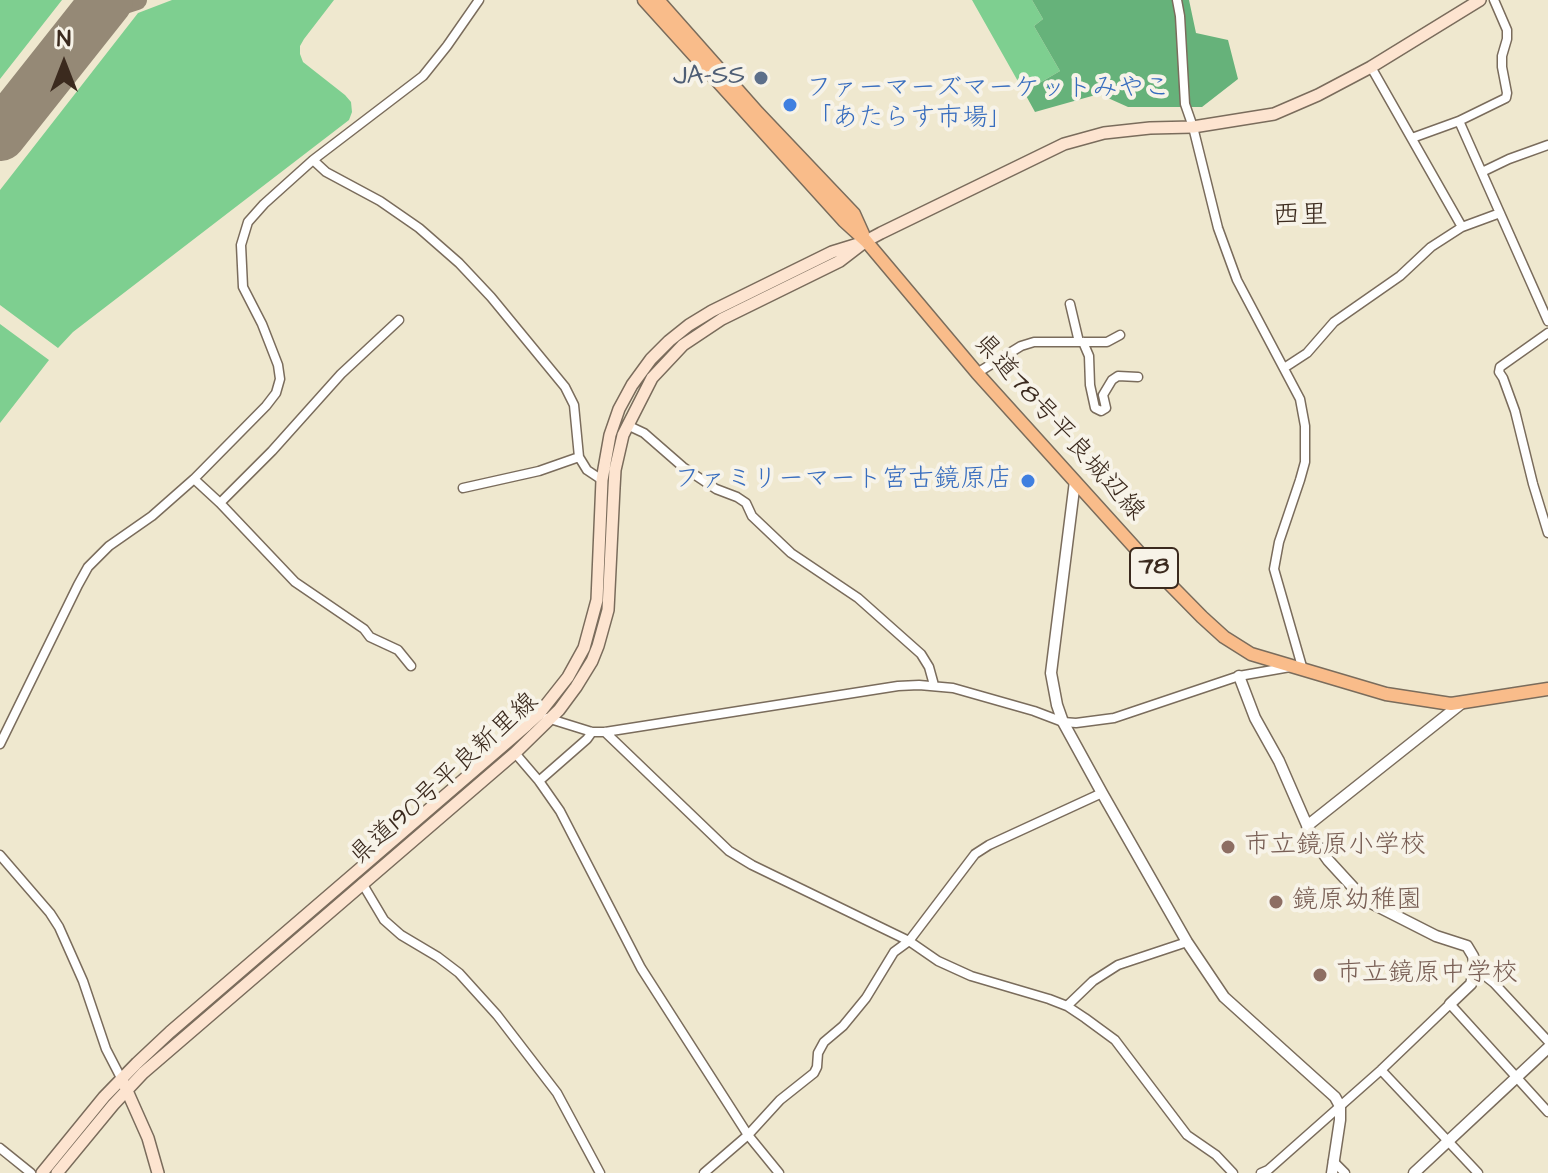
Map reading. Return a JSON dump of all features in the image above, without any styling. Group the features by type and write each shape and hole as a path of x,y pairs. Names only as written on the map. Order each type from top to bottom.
{"main road":[{"name":"県道78号平良城辺線","path":"644,0 844,221 866,241 977,373 1146,560 1224,637 1251,654 1386,694 1451,704 1548,689"},
{"name":"県道78号平良城辺線","path":"658,0 758,113 854,214 866,241"},
{"path":"866,241 1064,144 1124,131 1193,127 1274,114 1371,67 1480,0"},
{"name":"県道190号平良新里線","path":"124,1084 170,1032 576,687 592,661 608,610 615,470 623,435 652,378 683,345 722,319 840,261 866,241"},
{"name":"県道190号平良新里線","path":"124,1084 155,1062 515,753 544,717 584,648 597,600 602,480 610,435 619,409 651,359 689,325 743,295 832,252 866,241"},
{"path":"42,1173 75,1131 124,1084"},
{"path":"57,1173 124,1084"},
{"path":"124,1084 148,1138 158,1173"}],"street":[{"path":"0,744 88,567 109,546 152,516 194,479 276,393 280,379 278,365 243,287 241,245 248,222 313,160 423,76 479,0"},
{"path":"544,717 592,732 605,732 898,686 934,685 1076,723 1114,718 1239,676 1297,669 1274,569 1279,542 1305,462 1305,426 1300,399 1237,280 1218,228 1185,104 1177,0"},
{"path":"1412,138 1459,121 1501,101 1507,93 1502,67 1507,30 1494,0"},
{"path":"1371,67 1462,227"},
{"path":"1459,121 1548,321"},
{"path":"1482,172 1548,145"},
{"path":"313,160 326,172 380,201 419,228 459,263 491,297 565,387 574,405 579,457 587,470 602,480"},
{"path":"1284,368 1307,353 1334,322 1400,276 1431,247 1462,227 1500,213"},
{"path":"1070,304 1081,342 1089,356 1095,408 1101,411 1106,408 1103,395 1112,380 1118,376 1138,377"},
{"path":"220,503 341,374 399,320"},
{"path":"1548,333 1514,355 1500,367 1499,372 1515,411 1548,533"},
{"path":"977,373 1021,346 1034,342 1107,342 1120,335"},
{"path":"1090,378 1112,380"},
{"path":"627,425 644,433 705,482 746,503 752,516 791,553 858,598 921,654 934,685"},
{"path":"463,488 539,471 579,457"},
{"path":"194,479 275,558 295,582 364,629 370,637 398,650 411,666"},
{"path":"1075,481 1051,673 1063,722 1187,942 1224,997 1335,1097 1340,1106 1340,1120 1332,1173"},
{"path":"1239,676 1255,718 1279,761 1307,826 1328,860 1361,896 1436,936 1467,946 1475,968 1471,984 1267,1172"},
{"path":"1307,826 1464,702"},
{"path":"539,781 592,732"},
{"path":"605,732 729,851 785,882 909,941 938,961 971,976 1024,990 1067,1006 1115,1040 1187,1135 1216,1155 1233,1173"},
{"path":"515,753 560,811 641,968 748,1135 779,1173"},
{"path":"704,1173 748,1135 780,1100 814,1073 824,1042 843,1026 866,998 894,952 909,941 975,854 1102,793"},
{"path":"0,855 50,913 63,934 106,1049 124,1084"},
{"path":"362,883 384,920 401,935 459,973 497,1015 557,1093 600,1173"},
{"path":"1067,1006 1093,981 1118,965 1187,942"},
{"path":"1475,968 1494,983 1548,1041"},
{"path":"1450,1004 1548,1112"},
{"path":"1414,1173 1548,1048"},
{"path":"1381,1070 1478,1173"},
{"path":"0,1148 31,1173"},
{"path":"1333,1161 1345,1173"}],"green space":[{"path":"0,0 62,0 0,79"},
{"path":"172,0 334,0 304,39 300,54 303,62 345,95 351,102 352,112 349,120 73,332 58,348 0,305 0,190 138,13"},
{"path":"972,0 1032,0 1043,19 1034,26 1060,71 1024,92"},
{"path":"1032,0 1189,0 1196,33 1228,40 1238,79 1202,107 1128,107 1099,94 1035,112 1024,92 1060,71 1034,26 1043,19"},
{"path":"0,324 49,360 0,423"}],"taxiway":[{"path":"97,13 137,0"}],"runway":[{"path":"0,135 107,0"}],"place":[{"name":"JA-SS","path":"761,78"},
{"name":"ファーマーズマーケットみやこ 「あたらす市場」","path":"790,105"},
{"name":"ファミリーマート宮古鏡原店","path":"1028,481"},
{"name":"市立鏡原小学校","path":"1228,847"},
{"name":"鏡原幼稚園","path":"1276,902"},
{"name":"市立鏡原中学校","path":"1320,975"}],"district":[{"name":"西里","path":"1300,217"}]}
